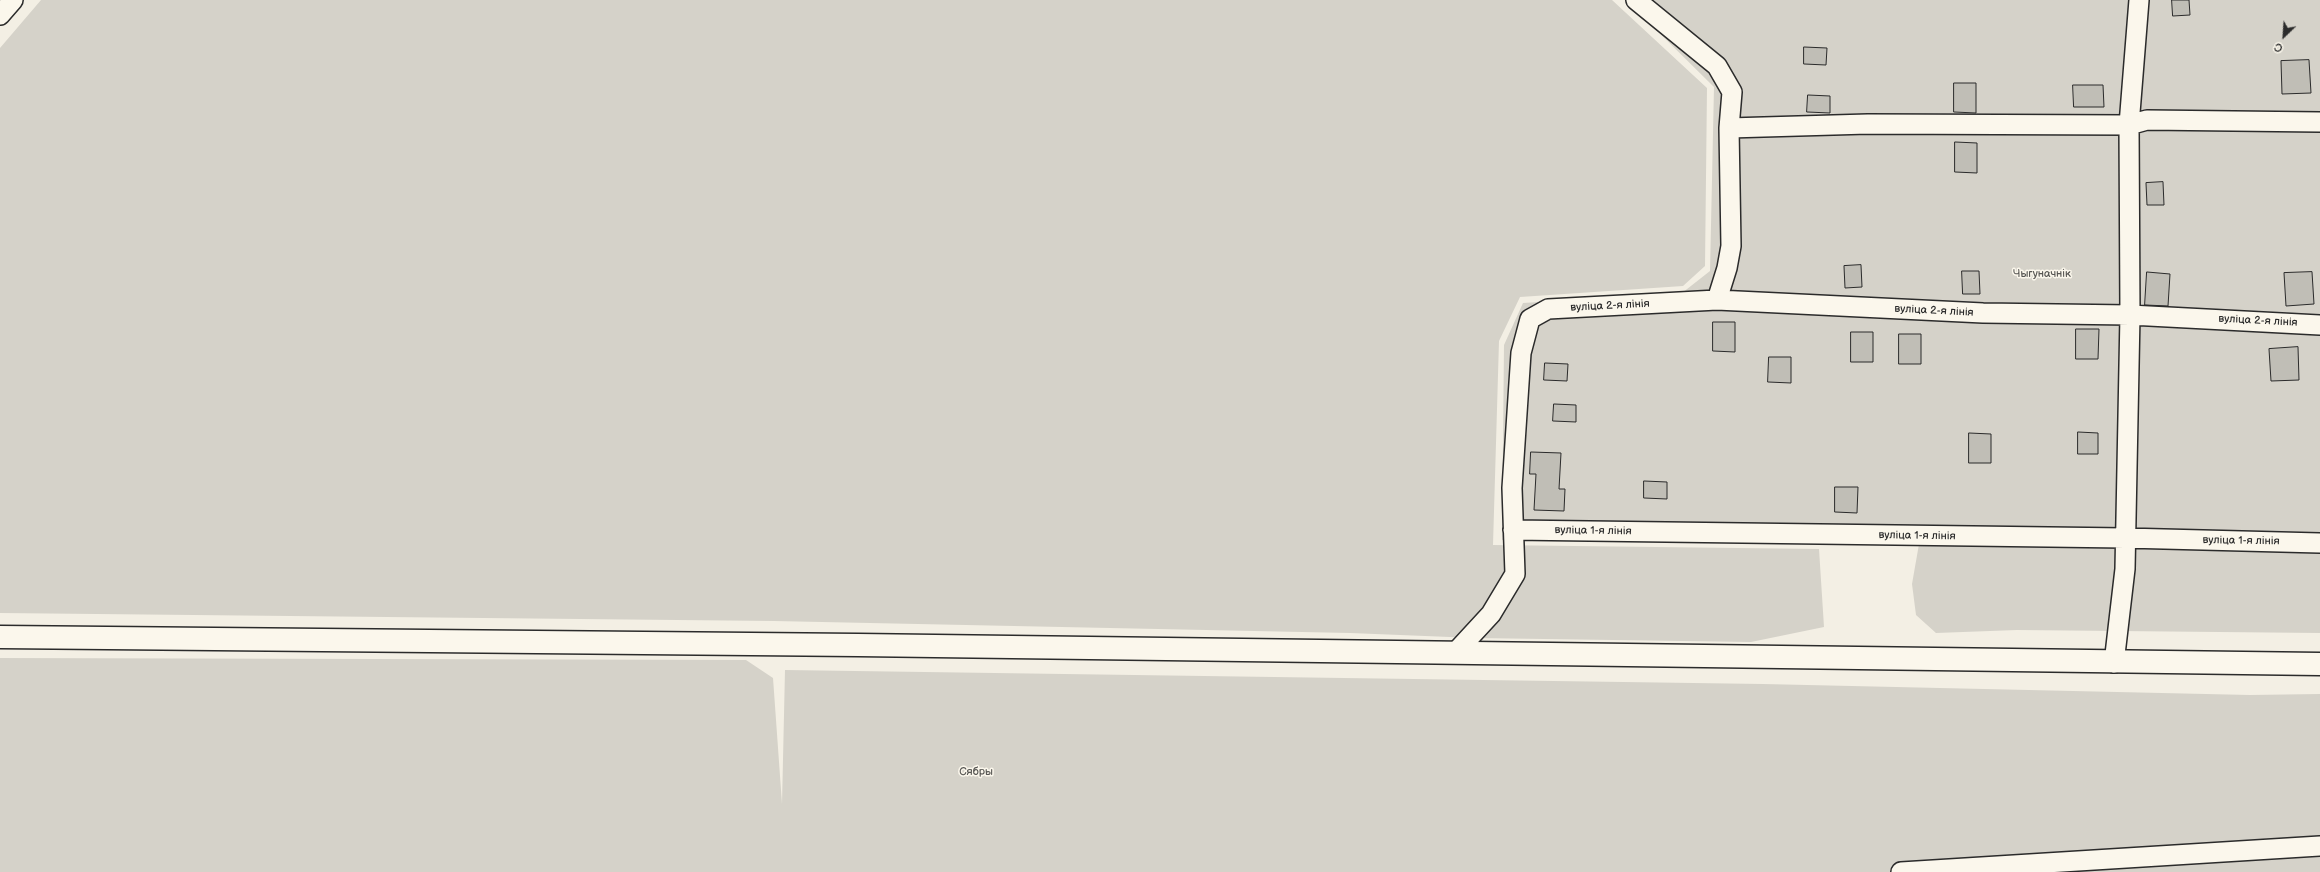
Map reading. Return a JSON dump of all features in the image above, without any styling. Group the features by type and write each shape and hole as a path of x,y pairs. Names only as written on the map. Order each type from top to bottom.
{"main road":[{"path":"0,637 1455,653 2114,663 2320,664"}],"street":[{"path":"0,15 13,0"},
{"path":"1636,0 1717,66 1732,92 1729,128 1730,246 1727,268 1717,300"},
{"path":"2114,663 2126,569 2125,538 2130,315 2130,125 2139,0"},
{"path":"1729,128 1868,124 2130,125 2147,120 2320,122"},
{"name":"вуліца 2-я лінія","path":"1514,530 1512,488 1521,353 1530,319 1548,309 1717,300 1983,313 2130,315 2320,325"},
{"path":"1455,653 1491,614 1516,574 1514,530"},
{"name":"вуліца 1-я лінія","path":"1514,530 2125,538 2320,543"},
{"path":"1901,872 2320,846"}],"green space":[{"path":"41,0 1612,0 1707,88 1705,266 1683,286 1520,297 1499,341 1493,545 1819,549 1824,627 1751,642 1475,638 1350,633 774,621 0,613 0,48"},
{"name":"Чыгуначнік","path":"1626,0 2320,0 2320,633 2017,630 1936,633 1916,615 1912,584 1919,544 1502,540 1504,345 1523,303 1682,293 1710,271 1714,87"},
{"name":"Сябры","path":"0,658 746,660 773,678 782,804 785,670 1763,684 2250,695 2320,694 2320,872 0,872"}],"building":[{"path":"2172,0 2189,0 2190,15 2173,16"},
{"path":"1804,47 1827,48 1826,65 1804,64"},
{"path":"2309,60 2311,93 2282,94 2281,61"},
{"path":"1954,83 1976,83 1976,113 1954,112"},
{"path":"2073,85 2103,85 2104,107 2074,107"},
{"path":"1808,95 1830,96 1830,113 1807,112"},
{"path":"1955,142 1977,143 1977,173 1955,172"},
{"path":"2163,182 2164,205 2147,205 2146,183"},
{"path":"1861,265 1862,287 1845,288 1844,266"},
{"path":"1962,271 1979,271 1980,294 1963,294"},
{"path":"2147,272 2170,274 2168,306 2145,305"},
{"path":"2312,272 2314,304 2286,306 2284,273"},
{"path":"1713,322 1735,322 1735,352 1713,351"},
{"path":"2076,329 2099,329 2098,359 2076,359"},
{"path":"1851,332 1873,332 1873,362 1851,362"},
{"path":"1899,334 1921,334 1921,364 1899,364"},
{"path":"2298,347 2299,380 2271,381 2269,349"},
{"path":"1769,357 1791,357 1791,383 1768,382"},
{"path":"1545,363 1568,364 1567,381 1544,380"},
{"path":"1554,404 1576,405 1576,422 1553,421"},
{"path":"2078,432 2098,433 2098,454 2078,454"},
{"path":"1969,433 1991,434 1991,463 1969,463"},
{"path":"1531,452 1561,453 1559,489 1565,489 1564,511 1534,510 1536,474 1530,474"},
{"path":"1644,481 1667,482 1667,499 1644,498"},
{"path":"1835,487 1858,487 1857,513 1835,512"}]}
